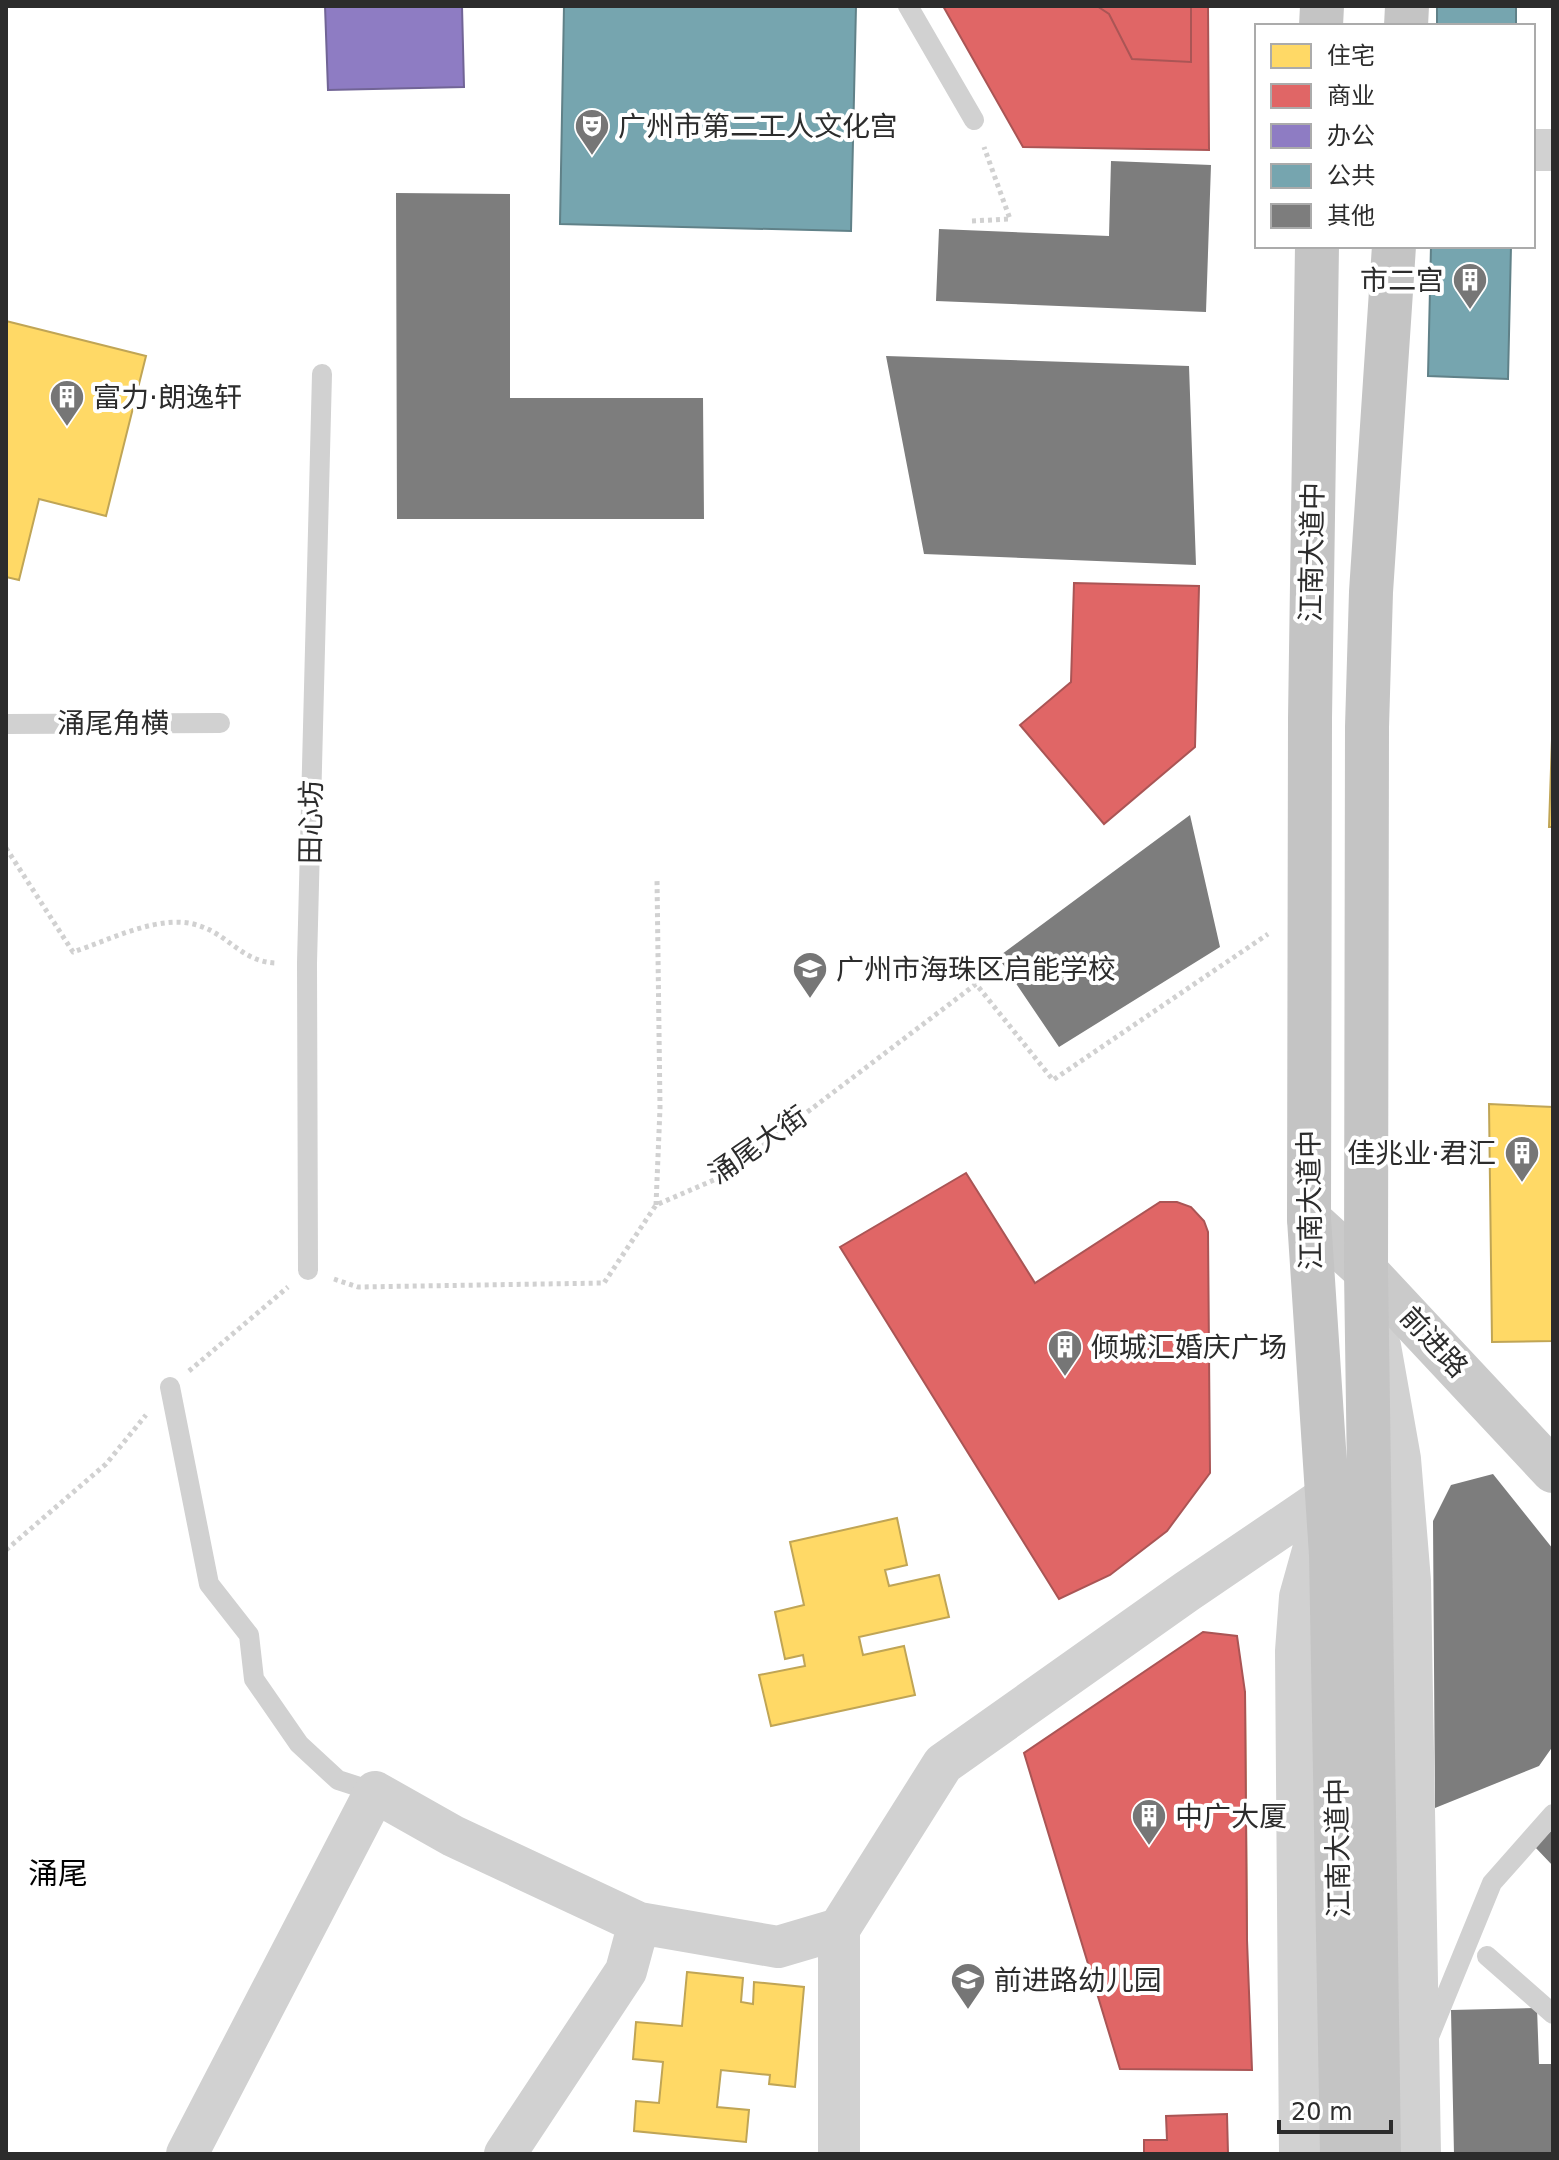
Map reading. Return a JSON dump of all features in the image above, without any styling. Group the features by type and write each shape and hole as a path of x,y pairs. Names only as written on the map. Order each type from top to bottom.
{"main road":[{"name":"江南大道中","path":"1317,248 1310,719 1309,1219 1329,1495 1337,1786 1321,2140"},
{"name":"江南大道中","path":"1379,2154 1366,1271 1369,652 1394,248"},
{"name":"前进路","path":"1309,1219 1366,1271 1553,1471"}],"street":[{"path":"1366,1271 1400,1459 1406,1519 1414,1728 1420,2154"},
{"path":"839,2154 839,1929 943,1764 1329,1495"},
{"path":"187,2154 375,1792 453,1836 639,1923 778,1947 839,1929"},
{"path":"505,2154 626,1971 639,1923"}],"lane":[{"path":"908,6 974,120"},
{"name":"田心坊","path":"308,1270 307,963 322,374"},
{"name":"涌尾角横","path":"6,724 220,723"},
{"path":"170,1387 209,1584 249,1635 254,1679 299,1744 338,1780 375,1792"},
{"path":"1420,2059 1492,1883 1553,1814"},
{"path":"1487,1956 1553,2014"}],"path":[{"path":"972,221 1010,219 974,120"},
{"path":"6,848 73,952 163,921 200,926 261,963 307,963"},
{"path":"308,1270 358,1287 604,1283 656,1205 660,1108 657,879"},
{"name":"涌尾大街","path":"656,1205 723,1176 976,984 1053,1080 1310,905"}],"building: 住宅":[{"name":"富力·朗逸轩","path":"6,321 146,356 106,516 39,499 19,580 6,577"},
{"path":"1553,710 1553,827 1549,827"},
{"name":"佳兆业·君汇","path":"1489,1104 1553,1107 1553,1341 1492,1342"},
{"path":"897,1518 907,1565 885,1570 889,1586 939,1575 949,1617 859,1637 863,1655 904,1646 915,1695 771,1726 759,1675 805,1666 803,1655 785,1659 775,1612 804,1605 790,1542"},
{"path":"1245,1692 1247,1940 1140,1940 1140,1905 1125,1906 1125,1855 1103,1856 1103,1771 1122,1771 1121,1693"},
{"path":"687,1972 743,1978 741,2002 753,2004 754,1982 804,1987 795,2087 769,2084 770,2075 721,2070 717,2107 749,2110 746,2142 634,2131 636,2101 659,2103 663,2062 633,2059 636,2022 682,2026"}],"building: 商业":[{"path":"943,6 1208,6 1209,150 1023,147"},
{"path":"1097,6 1191,6 1191,62 1132,59 1109,14"},
{"path":"1074,583 1199,586 1195,747 1104,824 1020,725 1071,682"},
{"name":"倾城汇婚庆广场","path":"966,1173 1035,1283 1160,1202 1177,1202 1191,1207 1204,1221 1208,1232 1210,1473 1167,1531 1110,1575 1059,1599 840,1247"},
{"name":"中广大厦","path":"1203,1632 1237,1636 1245,1692 1247,1940 1252,2070 1120,2069 1024,1753"},
{"path":"1227,2114 1228,2154 1144,2154 1144,2140 1167,2140 1166,2116"}],"building: 办公":[{"path":"325,6 462,6 464,87 328,90"}],"building: 公共":[{"path":"564,6 856,6 851,231 560,224"},
{"path":"1437,6 1516,6 1516,24 1437,24"},
{"name":"市二宫","path":"1431,248 1511,248 1508,379 1428,376"}],"building: 其他":[{"path":"1111,161 1211,165 1206,312 936,301 939,229 1109,236"},
{"path":"396,193 510,194 510,398 703,398 704,519 397,519"},
{"path":"886,356 1189,366 1196,565 924,554"},
{"path":"1190,815 1220,947 1059,1047 998,957"},
{"path":"1493,1474 1553,1549 1553,1746 1539,1766 1435,1808 1433,1521 1451,1485"},
{"path":"1553,1829 1553,1866 1535,1847"},
{"path":"1537,2008 1539,2064 1553,2064 1553,2154 1454,2154 1451,2010"}],"place":[{"name":"广州市第二工人文化宫","path":"592,157"},
{"name":"市二宫","path":"1470,311"},
{"name":"富力·朗逸轩","path":"67,428"},
{"name":"广州市海珠区启能学校","path":"810,1000"},
{"name":"佳兆业·君汇","path":"1522,1184"},
{"name":"倾城汇婚庆广场","path":"1065,1378"},
{"name":"中广大厦","path":"1149,1847"},
{"name":"前进路幼儿园","path":"968,2011"}],"district":[{"name":"涌尾","path":"58,1873"}]}
